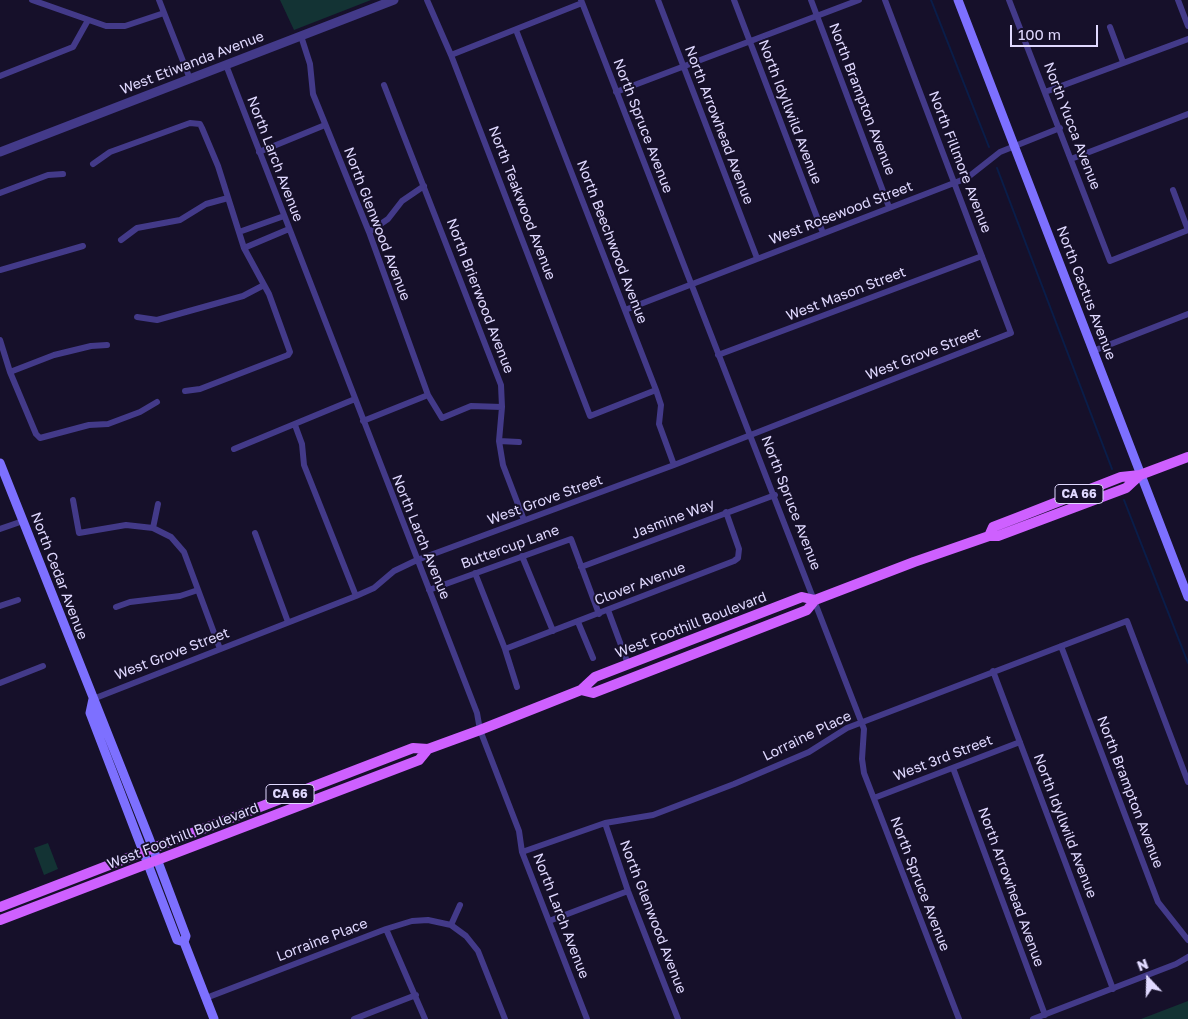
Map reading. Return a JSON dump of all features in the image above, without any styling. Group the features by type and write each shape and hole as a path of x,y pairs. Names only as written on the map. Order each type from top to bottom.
{"main road":[{"name":"North Cactus Avenue","path":"958,0 1188,597"},
{"name":"West Foothill Boulevard","path":"581,690 594,693 807,610 815,600 989,536 993,528 1019,517 1121,477 1140,475 1188,457"},
{"name":"North Cedar Avenue","path":"0,462 93,699 119,760 148,850"},
{"name":"West Foothill Boulevard","path":"0,907 401,752 413,748 428,749 480,730 581,690 595,677 802,597 815,600"},
{"name":"North Cedar Avenue","path":"93,699 90,713 186,936 184,942 214,1019"},
{"path":"97,730 104,736 113,760 119,760"},
{"name":"West Foothill Boulevard","path":"0,920 419,760 428,749"},
{"path":"345,788 352,780 401,759 401,752"},
{"path":"264,820 276,808 307,796 312,792 313,785"}],"street":[{"path":"32,0 87,22 106,26 124,26 164,14"},
{"path":"159,0 190,79"},
{"name":"West Etiwanda Avenue","path":"0,152 394,0"},
{"name":"North Teakwood Avenue","path":"427,0 451,55 590,416 656,390"},
{"name":"North Arrowhead Avenue","path":"658,0 757,258"},
{"name":"North Idyllwild Avenue","path":"734,0 823,233"},
{"name":"North Brampton Avenue","path":"811,0 889,207"},
{"path":"616,92 859,0"},
{"name":"North Fillmore Avenue","path":"885,0 1011,333"},
{"name":"North Yucca Avenue","path":"1009,0 1110,261 1188,230"},
{"path":"1178,0 1188,26"},
{"path":"451,55 581,2"},
{"name":"North Spruce Avenue","path":"581,2 718,355 752,435 862,723 865,736 862,765 959,1019"},
{"path":"0,76 73,47 87,22"},
{"path":"1110,27 1124,62"},
{"name":"North Beechwood Avenue","path":"516,30 656,390 661,405 659,424 674,465"},
{"name":"North Glenwood Avenue","path":"301,36 310,64 313,94 369,232 428,395 442,418 471,406 502,407"},
{"path":"1046,92 1188,39"},
{"name":"North Larch Avenue","path":"226,65 416,560 477,713 480,730 519,831 522,852 587,1019"},
{"name":"North Brierwood Avenue","path":"384,85 501,386 502,407 499,441 503,465 524,520"},
{"path":"1071,159 1188,114"},
{"path":"93,164 110,152 196,122 202,128 244,248 264,285 290,352 288,356 200,389 185,391"},
{"path":"259,152 325,125"},
{"name":"West Rosewood Street","path":"625,310 955,182 975,173 995,155 1015,145 1060,128"},
{"path":"0,193 48,176 63,174"},
{"path":"369,232 388,220 402,201 424,186"},
{"path":"1172,190 1188,230"},
{"path":"121,240 137,228 180,220 206,204 228,198"},
{"path":"238,232 284,216"},
{"path":"244,248 289,229"},
{"path":"0,270 83,246"},
{"name":"West Mason Street","path":"718,355 982,256"},
{"path":"138,316 157,320 243,296 264,285"},
{"path":"1093,351 1188,314"},
{"name":"West Grove Street","path":"93,699 356,596 374,588 394,571 416,560 674,465 1011,333"},
{"path":"0,340 10,372 36,434 40,438 89,425 108,424 140,412 157,402"},
{"path":"10,372 54,355 91,346 107,345"},
{"path":"363,421 428,395"},
{"path":"234,449 354,399"},
{"path":"295,425 302,444 304,464 356,596"},
{"path":"499,441 518,442"},
{"name":"Jasmine Way","path":"581,567 775,495"},
{"path":"73,500 79,533 126,525 153,528 171,536 184,552 220,649"},
{"path":"153,528 158,504"},
{"name":"Clover Avenue","path":"505,649 599,614 738,558 739,549 726,512"},
{"path":"0,529 23,520"},
{"path":"255,533 288,622"},
{"name":"Buttercup Lane","path":"429,590 571,539 581,567"},
{"path":"522,556 553,631"},
{"path":"581,567 599,614"},
{"path":"475,572 518,687"},
{"path":"116,607 130,602 180,596 198,590"},
{"path":"0,606 18,600"},
{"path":"608,610 628,664"},
{"name":"Lorraine Place","path":"522,852 605,823 653,815 734,784 809,752 847,728 1127,621 1188,782"},
{"path":"578,622 593,658"},
{"name":"North Brampton Avenue","path":"1061,646 1158,902 1188,940"},
{"path":"0,683 43,666"},
{"name":"North Idyllwild Avenue","path":"993,672 1113,989"},
{"name":"West 3rd Street","path":"874,798 1020,742"},
{"name":"North Arrowhead Avenue","path":"953,768 1045,1014"},
{"name":"North Glenwood Avenue","path":"605,823 628,891 678,1019"},
{"path":"549,921 628,891"},
{"path":"460,905 451,925 466,936 478,951 505,1019"},
{"name":"Lorraine Place","path":"206,998 386,929 412,921 428,920 451,925"},
{"path":"386,929 425,1019"},
{"path":"1033,1019 1176,964 1188,957"},
{"path":"354,1019 416,995"}],"green space":[{"path":"280,0 371,0 294,30"},
{"path":"48,843 58,869 44,875 34,848"},
{"path":"1188,1001 1188,1019 1141,1019"}],"waterway":[{"path":"931,0 989,147"},
{"path":"997,168 1112,469"},
{"path":"1124,500 1188,663"}]}
